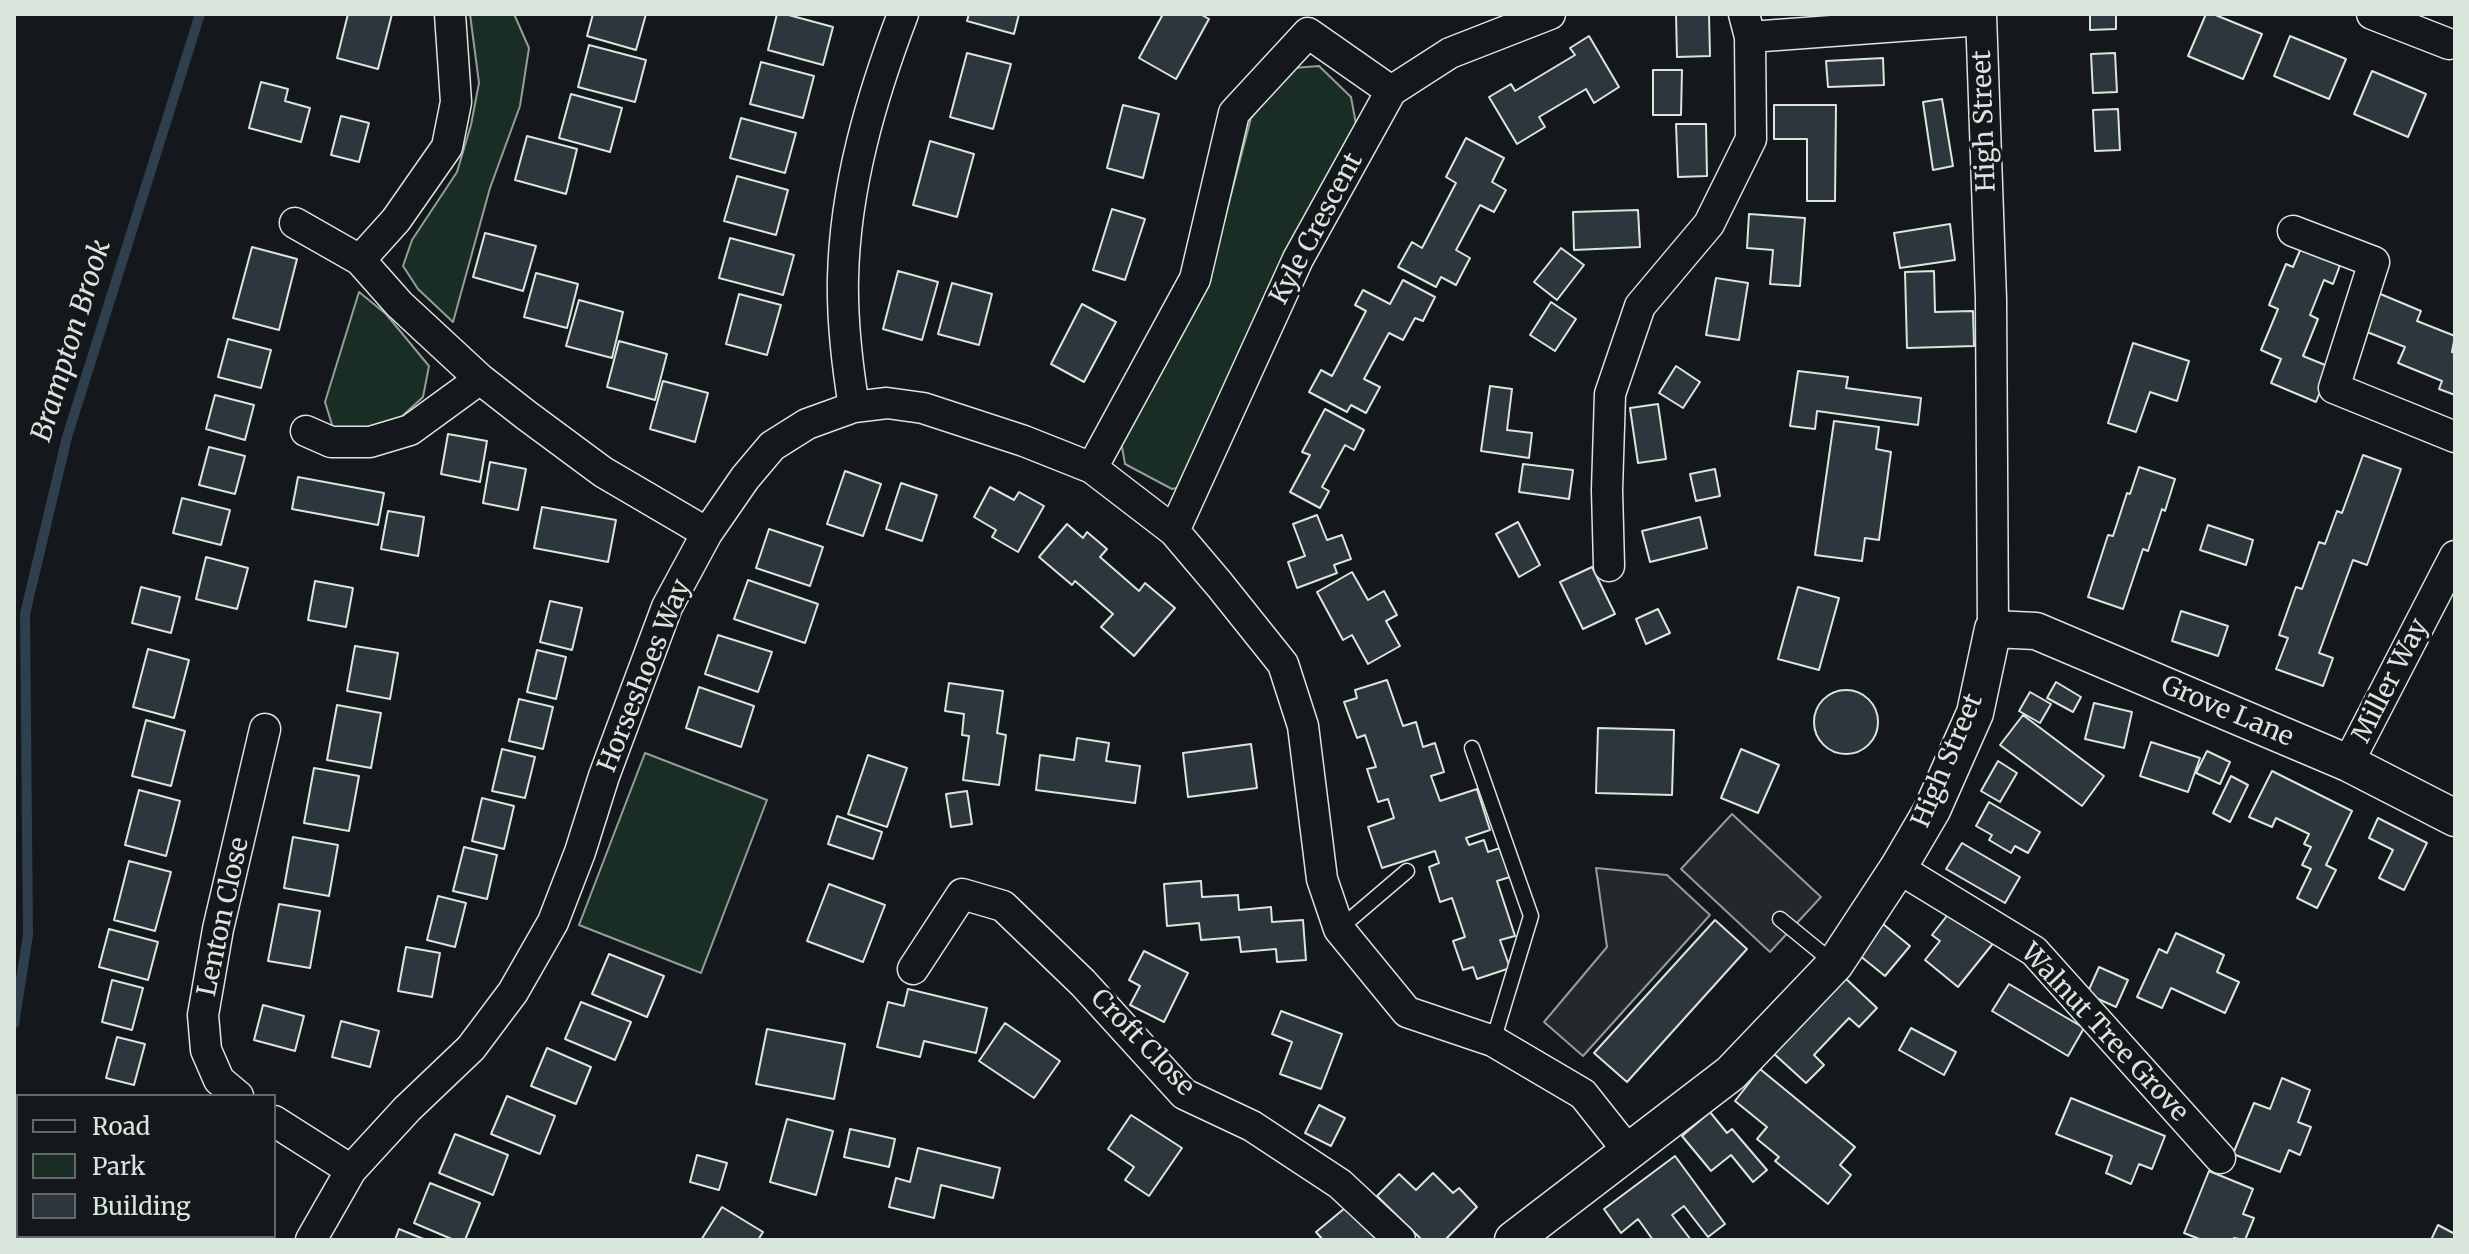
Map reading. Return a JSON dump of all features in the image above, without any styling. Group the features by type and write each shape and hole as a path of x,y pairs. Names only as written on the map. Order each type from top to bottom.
{"street":[{"path":"360,260 396,220 447,147 456,102 450,14"},
{"path":"854,407 845,351 843,278 851,191 868,118 903,14"},
{"name":"Kyle Crescent","path":"1174,531 1298,259 1391,91 1450,53 1550,14"},
{"path":"2372,14 2449,44"},
{"path":"1609,566 1607,490 1610,394 1640,306 1709,224 1751,139 1747,25 1981,17"},
{"name":"High Street","path":"1513,1240 1731,1073 1835,964 1932,810 1975,713 1993,629 1991,299 1981,17"},
{"path":"1092,468 1195,279 1234,113 1308,33 1391,91"},
{"path":"295,223 360,260 399,304 480,379 603,472 707,533"},
{"path":"2293,231 2374,262 2334,388 2455,437"},
{"path":"306,431 331,442 370,442 410,430 480,379"},
{"name":"Horseshoes Way","path":"311,1240 351,1170 407,1109 471,1048 513,992 553,922 667,607 707,533 745,478 772,446 807,424 854,407 887,403 923,408 1024,441 1092,468 1174,531 1283,664 1303,726 1322,879 1339,929 1407,1012 1493,1041 1583,1094 1629,1152"},
{"name":"Miller Way","path":"2348,763 2454,558"},
{"name":"Grove Lane","path":"1993,629 2036,631 2348,763 2455,818"},
{"name":"Lenton Close","path":"236,1094 219,1080 206,1050 203,1015 218,929 266,729"},
{"name":"Walnut Tree Grove","path":"1898,868 2034,951 2220,1158"},
{"name":"Croft Close","path":"913,969 962,894 1003,906 1083,983 1184,1094 1252,1126 1340,1184 1400,1240"},
{"path":"276,1122 351,1170"}],"lane":[{"path":"1472,748 1531,916 1493,1041"},
{"path":"1339,929 1407,871"},
{"path":"1780,919 1835,964"}],"green space":[{"path":"470,14 514,14 529,48 520,106 490,188 453,322 418,289 403,266 412,240 457,172 471,125 479,83"},
{"path":"1319,66 1351,97 1356,124 1186,486 1172,489 1125,464 1121,441 1208,283 1251,118 1293,68"},
{"path":"359,292 386,314 429,366 423,397 398,420 370,429 333,428 325,402"},
{"path":"645,753 767,800 701,973 579,925"}],"shaded area":[{"path":"1732,814 1821,897 1770,952 1681,869"},
{"path":"1596,868 1667,875 1710,915 1583,1056 1544,1022 1607,947"}],"building":[{"path":"348,14 392,14 378,69 337,58"},
{"path":"593,14 646,14 636,50 587,36"},
{"path":"777,14 833,27 823,65 768,50"},
{"path":"969,14 1019,14 1014,34 967,21"},
{"path":"1163,14 1200,14 1209,19 1176,79 1139,58"},
{"path":"1676,14 1709,14 1710,56 1677,57"},
{"path":"2090,14 2116,14 2116,29 2090,30"},
{"path":"2206,14 2262,34 2243,79 2188,56"},
{"path":"1589,36 1619,87 1594,103 1586,89 1539,117 1545,127 1517,144 1489,97 1511,84 1515,91 1575,55 1570,48"},
{"path":"2290,36 2346,59 2329,99 2274,76"},
{"path":"589,45 646,60 635,102 578,87"},
{"path":"967,53 1011,64 993,129 950,117"},
{"path":"2115,53 2117,92 2093,93 2091,54"},
{"path":"1883,58 1884,85 1828,87 1826,61"},
{"path":"761,62 814,76 803,118 750,104"},
{"path":"1653,70 1682,70 1681,115 1653,115"},
{"path":"2372,71 2426,94 2408,137 2354,114"},
{"path":"261,82 288,89 285,101 310,108 301,142 249,128"},
{"path":"571,94 622,108 610,152 559,138"},
{"path":"1942,99 1953,166 1933,170 1923,102"},
{"path":"1123,105 1159,114 1143,178 1107,168"},
{"path":"1774,105 1836,105 1835,201 1807,201 1807,139 1774,139"},
{"path":"2118,109 2120,150 2095,151 2093,110"},
{"path":"341,116 369,123 359,162 331,155"},
{"path":"741,118 796,133 785,173 730,158"},
{"path":"1676,124 1706,124 1707,176 1678,177"},
{"path":"527,136 577,149 566,194 515,180"},
{"path":"1466,138 1504,158 1492,182 1506,190 1494,212 1480,205 1456,250 1470,258 1456,285 1441,277 1436,287 1398,267 1412,242 1422,248 1456,183 1446,177"},
{"path":"930,141 974,154 957,217 913,205"},
{"path":"737,176 788,190 776,235 724,221"},
{"path":"1112,209 1145,219 1125,280 1093,270"},
{"path":"1638,210 1640,247 1574,250 1573,212"},
{"path":"1749,214 1805,218 1800,286 1770,284 1773,250 1747,248"},
{"path":"1950,224 1955,260 1900,268 1894,233"},
{"path":"485,233 536,246 523,291 473,277"},
{"path":"730,238 794,255 783,295 719,278"},
{"path":"2304,241 2343,257 2333,284 2324,280 2310,315 2318,319 2303,356 2330,367 2316,402 2271,383 2281,359 2261,350 2278,309 2269,305 2286,264 2293,267"},
{"path":"252,247 297,259 279,330 233,318"},
{"path":"1561,248 1584,265 1557,300 1534,282"},
{"path":"898,271 938,282 922,340 883,329"},
{"path":"1934,271 1935,312 1973,311 1974,346 1907,348 1905,272"},
{"path":"536,273 578,284 567,328 524,317"},
{"path":"1716,278 1748,283 1739,340 1706,335"},
{"path":"1403,280 1435,297 1423,321 1415,318 1403,340 1389,333 1364,379 1380,387 1366,413 1351,405 1347,412 1309,392 1321,370 1332,376 1366,311 1355,305 1363,290 1390,304"},
{"path":"952,283 992,294 979,345 938,334"},
{"path":"2378,293 2421,311 2417,321 2455,336 2452,352 2455,353 2455,395 2439,389 2442,381 2398,363 2405,347 2362,330"},
{"path":"739,294 781,305 767,355 726,344"},
{"path":"579,300 623,312 612,358 566,346"},
{"path":"1551,302 1576,319 1555,351 1530,335"},
{"path":"1082,304 1116,322 1084,382 1051,364"},
{"path":"228,339 271,350 261,388 218,377"},
{"path":"619,341 667,354 655,400 607,387"},
{"path":"2133,343 2189,361 2177,401 2150,392 2136,432 2108,423"},
{"path":"1676,366 1700,382 1683,408 1659,393"},
{"path":"1798,371 1848,377 1846,388 1921,398 1918,425 1817,411 1815,429 1790,426"},
{"path":"663,381 708,393 695,442 650,429"},
{"path":"1490,386 1512,389 1507,430 1532,433 1529,458 1481,451"},
{"path":"215,395 254,405 245,440 206,429"},
{"path":"1658,404 1666,459 1638,463 1630,408"},
{"path":"1325,409 1364,430 1354,450 1345,445 1322,487 1329,491 1320,508 1290,492 1310,455 1302,452"},
{"path":"1834,421 1879,427 1876,449 1891,452 1879,540 1865,538 1862,561 1815,555"},
{"path":"448,434 487,441 480,482 441,474"},
{"path":"209,447 245,456 235,494 199,485"},
{"path":"2363,455 2401,469 2367,565 2353,560 2319,653 2333,658 2323,686 2276,669 2288,638 2279,635 2296,587 2302,589 2319,542 2325,544 2337,511 2342,513"},
{"path":"490,462 526,469 518,510 483,503"},
{"path":"1523,464 1573,470 1569,499 1519,492"},
{"path":"2139,467 2175,479 2148,551 2143,549 2123,609 2088,597 2108,535 2113,536"},
{"path":"1715,469 1720,496 1696,501 1690,474"},
{"path":"845,471 881,484 863,536 827,524"},
{"path":"298,477 384,493 378,525 292,509"},
{"path":"901,483 937,495 922,541 886,529"},
{"path":"990,487 1014,500 1019,492 1044,506 1018,552 992,537 996,530 974,517"},
{"path":"182,498 230,510 221,545 173,533"},
{"path":"542,507 616,520 608,562 534,548"},
{"path":"388,511 424,517 418,556 381,549"},
{"path":"1317,515 1327,540 1342,535 1351,559 1334,565 1337,573 1297,588 1288,562 1305,556 1293,524"},
{"path":"1700,517 1707,548 1650,562 1642,531"},
{"path":"1518,522 1540,565 1519,577 1496,534"},
{"path":"1067,524 1083,538 1087,532 1107,549 1100,557 1139,591 1145,583 1175,608 1134,656 1101,627 1113,614 1075,581 1072,585 1039,557"},
{"path":"2208,525 2253,540 2246,565 2200,550"},
{"path":"769,529 823,547 810,586 756,568"},
{"path":"206,557 248,568 237,609 196,599"},
{"path":"1592,567 1615,614 1583,629 1560,582"},
{"path":"1352,572 1368,600 1384,591 1397,615 1386,621 1400,646 1368,664 1352,635 1343,640 1317,592"},
{"path":"748,580 818,604 805,643 734,619"},
{"path":"315,581 353,588 346,627 308,620"},
{"path":"141,587 180,597 171,633 132,623"},
{"path":"1798,587 1839,598 1819,670 1778,659"},
{"path":"550,601 582,608 572,650 540,642"},
{"path":"1658,609 1670,633 1646,644 1636,619"},
{"path":"2181,611 2228,626 2218,656 2172,641"},
{"path":"718,635 772,652 758,692 705,674"},
{"path":"355,646 398,653 390,699 347,691"},
{"path":"148,649 189,660 174,718 133,707"},
{"path":"537,650 566,657 556,699 527,692"},
{"path":"1387,680 1403,726 1416,722 1423,747 1435,743 1444,772 1431,776 1440,801 1477,789 1490,830 1466,838 1469,845 1484,840 1488,852 1500,848 1510,877 1497,881 1515,936 1500,940 1510,968 1477,979 1473,967 1463,970 1453,941 1465,937 1452,898 1440,902 1429,867 1439,863 1435,851 1382,868 1368,827 1394,818 1388,799 1378,802 1367,769 1376,767 1365,735 1357,738 1344,702 1357,698 1355,690"},
{"path":"2056,682 2081,697 2073,712 2047,698"},
{"path":"949,683 1003,691 997,733 1006,735 999,785 963,780 969,736 962,735 964,714 945,711"},
{"path":"699,687 754,706 741,747 686,728"},
{"path":"1846,690 1864,696 1872,704 1878,722 1872,740 1864,748 1846,754 1828,748 1820,740 1814,722 1820,704 1828,696"},
{"path":"2030,692 2051,704 2040,723 2019,711"},
{"path":"519,699 553,707 543,749 509,741"},
{"path":"2094,703 2132,712 2124,748 2085,739"},
{"path":"337,705 381,713 371,768 327,760"},
{"path":"2023,715 2104,776 2082,806 2000,745"},
{"path":"146,720 185,731 171,786 132,776"},
{"path":"1598,728 1674,730 1672,795 1596,793"},
{"path":"1077,738 1109,743 1106,761 1140,766 1135,803 1036,790 1040,755 1074,760"},
{"path":"2151,742 2200,758 2188,792 2140,776"},
{"path":"1251,744 1257,788 1188,797 1183,753"},
{"path":"502,749 535,757 525,798 492,791"},
{"path":"1741,749 1779,765 1758,813 1721,798"},
{"path":"2207,751 2230,762 2220,784 2196,773"},
{"path":"868,755 907,768 887,827 848,814"},
{"path":"1998,761 2017,773 2000,802 1981,791"},
{"path":"314,768 359,776 349,831 304,823"},
{"path":"2272,771 2352,811 2326,865 2336,870 2317,908 2297,898 2311,869 2302,865 2311,847 2304,844 2309,834 2276,818 2272,827 2249,817"},
{"path":"2231,776 2248,785 2230,822 2213,813"},
{"path":"139,790 180,801 166,856 125,845"},
{"path":"967,791 972,824 951,827 946,794"},
{"path":"482,798 514,806 504,849 472,841"},
{"path":"1989,802 2040,832 2028,853 2015,846 2011,853 1989,840 1992,835 1976,826"},
{"path":"837,816 882,832 873,859 828,844"},
{"path":"2378,818 2427,843 2404,890 2379,878 2393,850 2369,838"},
{"path":"293,837 338,845 329,896 284,888"},
{"path":"1962,843 2020,877 2005,903 1946,869"},
{"path":"464,847 497,855 487,899 453,891"},
{"path":"129,861 171,872 155,931 114,920"},
{"path":"1201,881 1202,897 1238,895 1239,910 1271,907 1272,922 1303,920 1306,960 1277,962 1276,949 1241,952 1239,937 1201,940 1199,923 1167,926 1164,884"},
{"path":"829,884 885,905 863,962 807,941"},
{"path":"438,896 466,903 455,947 427,940"},
{"path":"279,904 320,911 310,968 268,961"},
{"path":"1953,908 1995,941 1958,987 1925,960 1940,941 1932,935"},
{"path":"1715,920 1747,949 1627,1082 1594,1053"},
{"path":"1883,924 1910,946 1885,976 1859,955"},
{"path":"109,929 158,942 148,980 99,967"},
{"path":"2176,933 2224,955 2217,972 2239,982 2225,1013 2171,988 2162,1008 2137,997 2159,949 2167,953"},
{"path":"406,947 440,953 432,997 398,991"},
{"path":"1144,951 1188,973 1164,1022 1130,1005 1140,986 1129,980"},
{"path":"609,954 664,976 647,1017 592,994"},
{"path":"2099,967 2128,980 2116,1007 2087,994"},
{"path":"1843,976 1877,1008 1859,1027 1849,1018 1814,1055 1824,1065 1806,1083 1772,1052"},
{"path":"112,980 143,988 132,1030 102,1022"},
{"path":"2009,984 2084,1028 2068,1056 1992,1011"},
{"path":"908,989 987,1008 976,1053 924,1041 920,1057 877,1047 888,1002 904,1006"},
{"path":"581,1002 631,1022 615,1060 565,1039"},
{"path":"263,1005 304,1016 295,1051 254,1040"},
{"path":"1281,1011 1342,1034 1321,1089 1280,1074 1292,1042 1272,1034"},
{"path":"341,1021 379,1031 370,1067 332,1057"},
{"path":"1005,1023 1060,1061 1034,1098 979,1061"},
{"path":"1911,1028 1956,1052 1944,1075 1899,1050"},
{"path":"767,1029 845,1044 834,1099 756,1084"},
{"path":"117,1037 145,1044 134,1085 106,1078"},
{"path":"547,1048 591,1067 576,1104 531,1086"},
{"path":"1760,1069 1855,1147 1840,1165 1851,1175 1828,1204 1775,1161 1779,1157 1757,1139 1767,1127 1735,1101"},
{"path":"2282,1078 2310,1090 2298,1122 2311,1127 2300,1155 2289,1150 2280,1172 2233,1154 2254,1103 2270,1109"},
{"path":"507,1096 555,1116 540,1154 491,1134"},
{"path":"2071,1098 2165,1136 2152,1169 2139,1164 2131,1184 2106,1173 2112,1156 2056,1134"},
{"path":"1319,1105 1345,1118 1331,1146 1305,1133"},
{"path":"1710,1112 1727,1133 1732,1129 1767,1170 1753,1182 1731,1155 1711,1171 1682,1136"},
{"path":"1131,1115 1182,1148 1149,1196 1125,1180 1134,1167 1108,1149"},
{"path":"787,1119 833,1131 816,1195 770,1182"},
{"path":"850,1129 895,1139 889,1167 844,1157"},
{"path":"455,1134 508,1155 493,1195 439,1173"},
{"path":"918,1148 1000,1168 993,1198 941,1185 934,1218 889,1207 896,1178 910,1182"},
{"path":"697,1155 727,1163 719,1190 690,1182"},
{"path":"1675,1156 1725,1224 1708,1237 1684,1206 1672,1215 1691,1240 1653,1240 1638,1219 1621,1233 1604,1209"},
{"path":"2209,1171 2253,1189 2243,1214 2254,1218 2245,1240 2202,1240 2184,1233"},
{"path":"1433,1173 1453,1193 1459,1188 1477,1207 1445,1240 1422,1240 1377,1196 1399,1174 1416,1190"},
{"path":"430,1183 480,1203 465,1240 454,1240 414,1223"},
{"path":"1351,1203 1382,1240 1323,1240 1316,1232"},
{"path":"722,1207 763,1232 758,1240 701,1240"},
{"path":"2438,1225 2455,1234 2455,1240 2431,1240"},
{"path":"399,1229 426,1240 395,1240"},
{"path":"190,1238 224,1238 223,1240"}],"waterway":[{"name":"Brampton Brook","path":"14,1024 28,935 25,614 67,437 200,14"}]}
